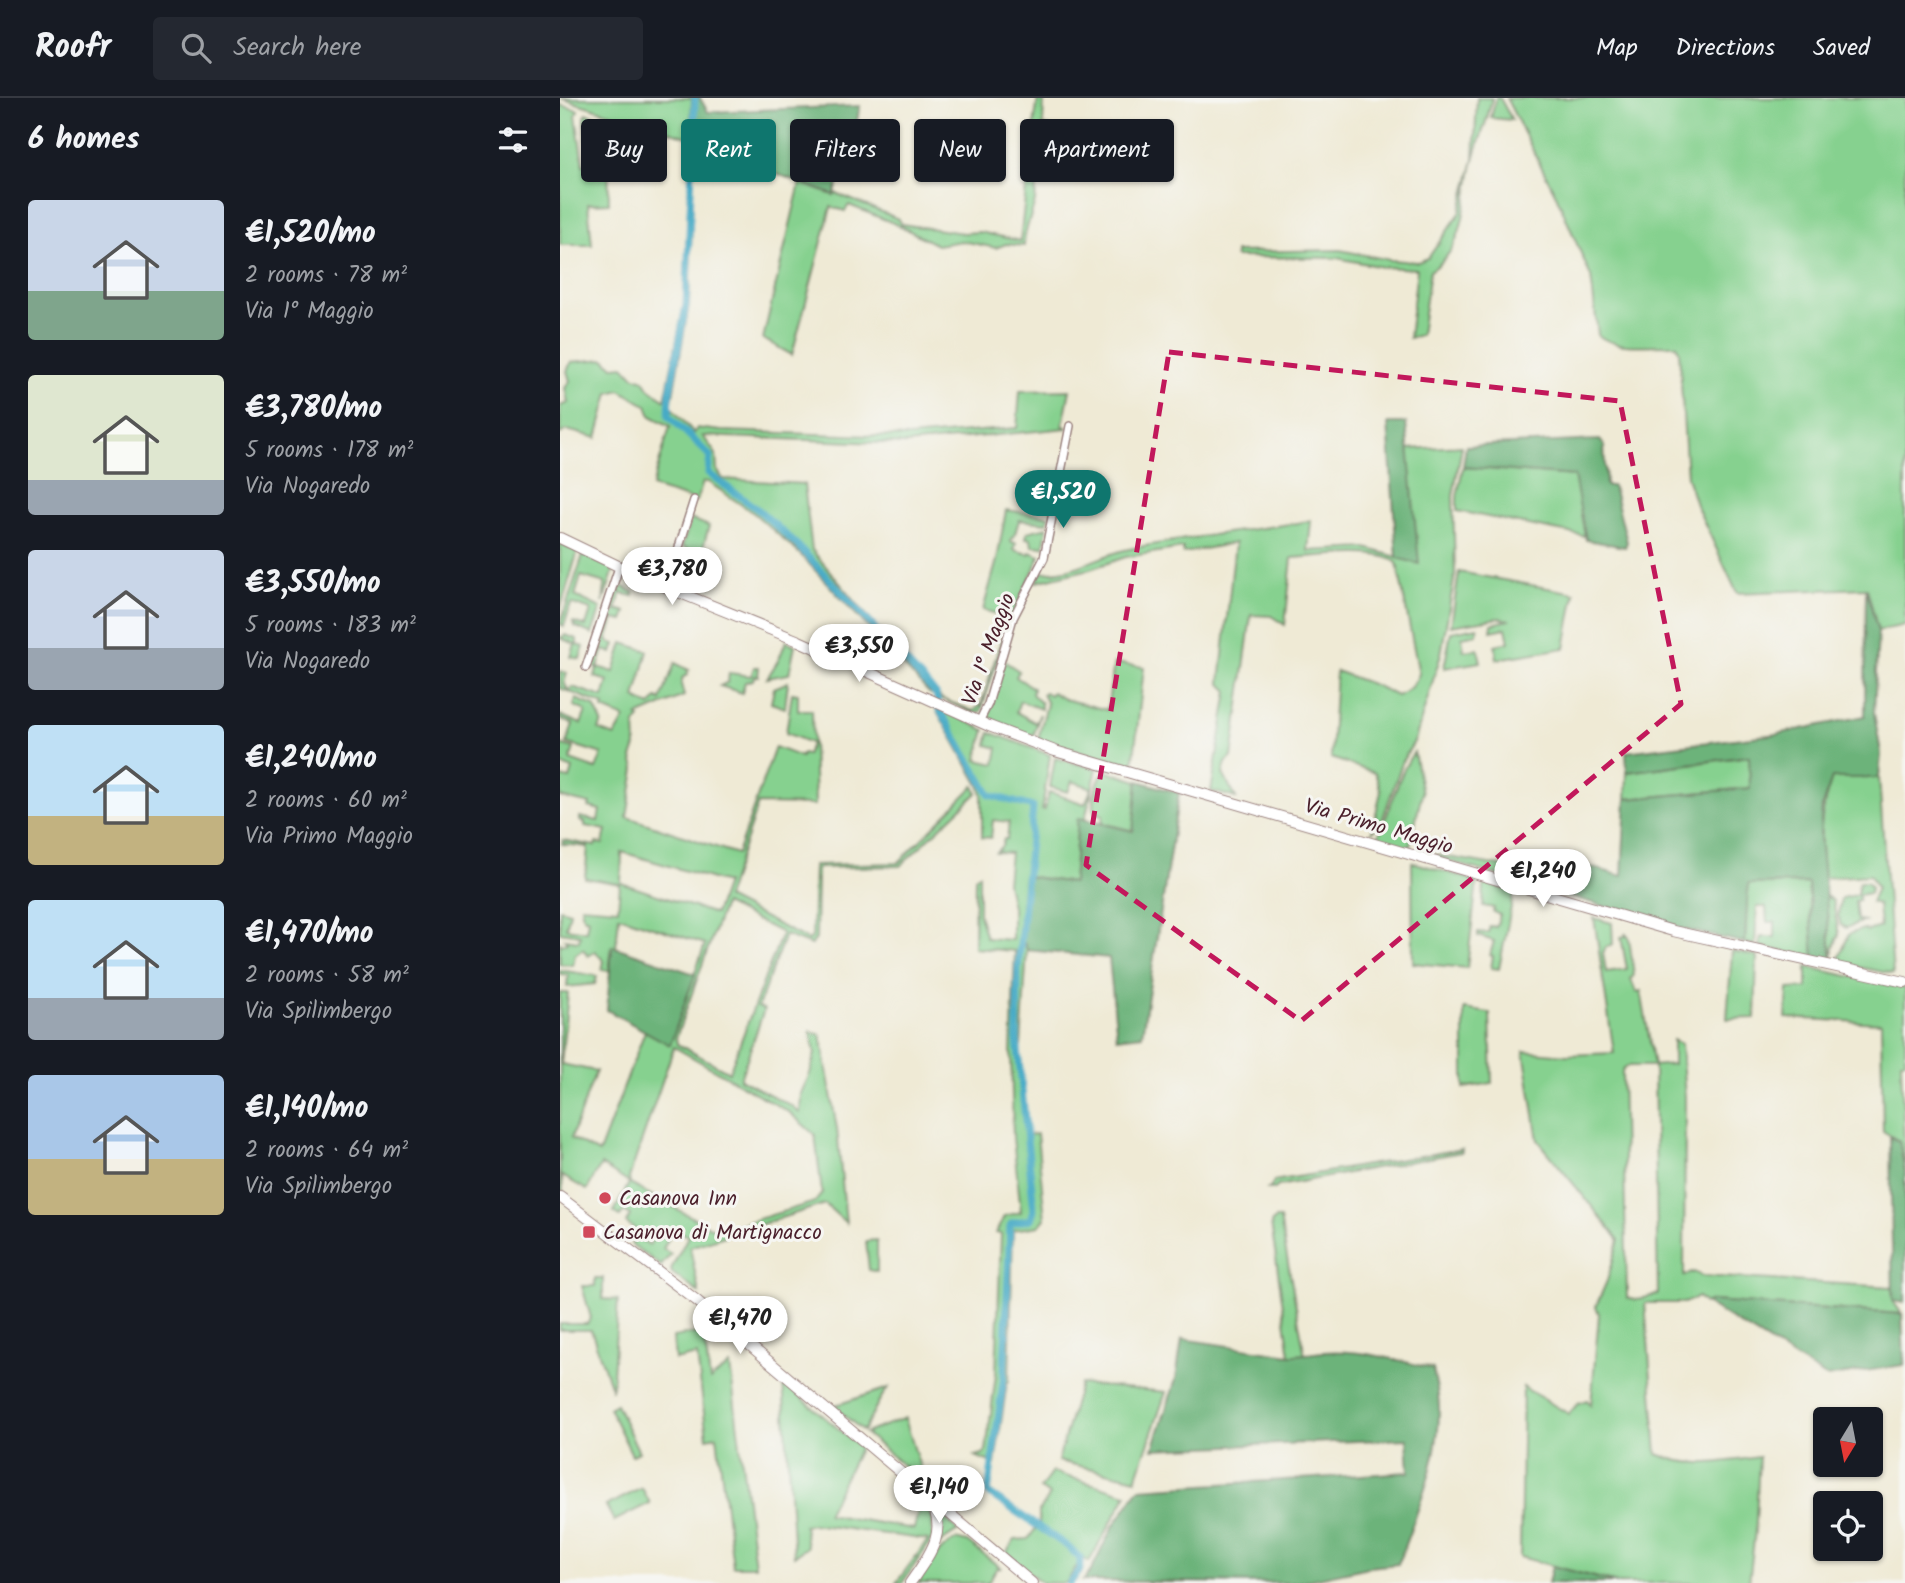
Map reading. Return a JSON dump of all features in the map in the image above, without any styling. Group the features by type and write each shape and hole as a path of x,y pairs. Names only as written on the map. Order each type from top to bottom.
{"street":[{"name":"Via 1° Maggio","path":"979,722 988,704 1013,618 1044,558 1070,426"},
{"path":"666,588 694,500"},
{"name":"Via Primo Maggio","path":"560,538 666,588 799,640 979,722 1055,751 1673,930 1905,982"},
{"path":"586,667 618,567"},
{"path":"560,1197 696,1300 1032,1583"},
{"path":"910,1583 936,1542 939,1525 933,1506 923,1491"}],"highlighted area":[{"path":"1169,352 1620,401 1681,704 1301,1021 1086,865"}],"green space":[{"path":"560,98 692,98 691,119 681,119 681,135 667,131 667,119 629,119"},
{"path":"692,98 700,98 708,112 860,106 857,119 790,119 790,179 776,174 776,119 691,119"},
{"path":"1038,98 1044,98 1043,119 1035,119"},
{"path":"1477,98 1492,98 1488,114 1474,160"},
{"path":"1496,98 1500,98 1512,120 1491,118"},
{"path":"1506,98 1905,98 1905,625 1878,631 1867,588 1737,593 1696,505 1687,477 1679,351 1676,345 1625,345 1598,335 1591,277 1557,197"},
{"path":"560,105 578,110 576,115 581,151 581,182 609,182 609,203 588,204 592,245 560,245"},
{"path":"586,113 606,119 584,119"},
{"path":"1474,160 1458,236 1451,250 1430,271 1421,335 1409,338 1417,269 1382,267 1337,258 1235,257 1235,252 1340,250 1390,260 1418,262 1428,258 1460,213"},
{"path":"689,182 693,182 689,304 671,407 694,433 697,428 908,437 1017,428 1020,391 1070,390 1063,425 1067,428 906,444 703,436 716,454 717,470 723,479 804,484 812,550 942,699 929,693 800,554 755,514 708,482 703,482 697,501 652,487 670,426 651,416 647,406 620,390 609,393 597,438 567,430 560,434 560,406 568,403 565,388 570,381 567,371 571,362 605,359 613,367 624,366 665,400 684,304"},
{"path":"799,182 839,182 834,195"},
{"path":"1027,182 1036,182 1035,201 1024,246 1006,244 996,248 962,241 937,245 849,205 845,211 831,207 792,355 763,339 800,183 833,195 835,193 899,219 901,224 963,233 980,232 1020,241"},
{"path":"1388,423 1406,423 1419,564 1397,558"},
{"path":"1600,440 1604,445 1606,486 1613,486 1627,542 1625,547 1586,540 1574,476 1463,467 1466,446"},
{"path":"1462,446 1453,496 1455,574 1441,654 1415,740 1403,760 1382,821 1372,832 1381,791 1375,773 1331,758 1336,671 1397,696 1408,690 1419,674 1397,563 1388,558 1362,554 1292,558 1285,625 1271,616 1251,615 1232,757 1226,763 1223,774 1236,798 1211,791 1228,691 1220,683 1235,543 1183,553 1183,548 1126,557 1036,582 1041,572 1064,571 1129,549 1311,521 1308,551 1366,548 1418,563 1408,449"},
{"path":"1463,467 1575,476 1585,536 1457,511"},
{"path":"1006,510 1049,516 1047,523 1019,520 1012,537 1011,542 1016,543 1014,550 1040,556 1011,618 981,711 975,714 943,699 973,711 981,705 1008,617 983,610 997,560"},
{"path":"691,519 709,526 702,551 696,549 695,553 682,547"},
{"path":"1047,527 1044,547 1032,546 1031,539 1026,538 1027,532"},
{"path":"560,543 577,554 560,610"},
{"path":"583,555 614,569 603,603 605,583 581,576 575,596 601,608 592,634 574,626 573,622 586,626 591,610 573,604 564,626 560,624"},
{"path":"1459,572 1575,593 1565,648 1497,659 1495,645 1509,642 1506,628 1491,631 1492,624 1510,620 1499,618 1451,626"},
{"path":"621,586 634,592 633,596 621,593 616,609 626,612 623,621 614,619 607,641 615,644 612,653 604,650 598,667 614,672 623,643 648,651 635,698 650,706 657,698 661,700 675,663 689,670 681,684 684,696 637,716 640,718 635,724 636,746 632,758 635,769 627,817 737,854 775,747 801,757 802,754 807,755 811,743 786,733 792,693 798,694 798,710 812,710 815,805 758,804 726,898 808,940 812,937 814,865 898,863 974,786 977,793 900,866 817,868 816,939 811,945 785,935 758,1007 764,1010 740,1079 792,1106 800,1113 801,1093 810,1074 815,1053 810,1032 821,1035 837,1129 846,1223 825,1204 690,1247 699,1293 672,1273 671,1269 688,1236 674,1229 663,1249 671,1254 661,1266 631,1244 636,1237 649,1245 652,1241 626,1223 630,1215 624,1211 620,1216 614,1212 629,1183 601,1165 587,1190 562,1176 563,1194 560,1191 560,993 568,993 561,1064 596,1071 571,1138 599,1153 645,1031 670,1044 705,944 619,916 616,947 612,947 609,971 602,970 604,961 595,951 588,956 583,949 575,955 573,965 560,964 560,943 562,945 567,942 565,939 579,941 580,935 560,932 560,909 570,912 566,928 586,931 588,919 583,917 581,906 618,909 620,884 585,878 588,847 562,844 563,840 595,846 596,843 603,844 606,830 585,826 585,822 580,821 580,817 598,821 600,810 589,807 590,804 560,797 560,777 570,779 573,769 560,764 560,744 574,748 570,760 596,769 602,754 567,743 573,724 560,719 560,715 581,724 586,711 574,706 576,699 594,706 602,722 599,730 615,736 625,718 603,709 604,705 560,688 560,671 567,673 564,683 569,691 572,687 603,697 608,681 595,677 597,668 592,666 597,649 602,650 604,643 600,641 607,616 612,618 615,610 610,608 615,590 620,591","holes":["622,852 726,883 715,914 621,883","724,904 782,933 729,1072 677,1044 676,1038","674,1047 789,1112 815,1135 822,1193 815,1202 718,1231 630,1184 629,1178"]},
{"path":"1866,588 1878,632 1874,713 1881,753 1879,778 1832,778 1822,806 1820,837 1832,962 1814,958 1808,883 1748,884 1745,943 1678,928 1552,891 1556,876 1566,860 1622,876 1626,799 1750,788 1749,756 1627,772 1626,752 1777,734 1865,716"},
{"path":"1478,627 1477,634 1462,637 1464,651 1478,649 1481,662 1444,668 1451,632"},
{"path":"565,635 577,639 577,645 584,647 580,659 571,657 575,644 560,638"},
{"path":"786,641 795,645 789,674 767,678 779,659"},
{"path":"1004,661 1019,671 1016,677 1033,688 1032,694 1041,703 1041,709 1020,701 1016,712 1036,723 1040,714 1034,734 1030,736 986,717"},
{"path":"1114,663 1144,667 1133,767 1038,739 1047,704 1042,694 1045,692 1050,695 1052,692 1064,699 1107,710"},
{"path":"754,667 759,667 758,676 745,682 742,693 720,686 728,682 729,673 751,676"},
{"path":"788,682 785,708 771,703 774,688"},
{"path":"937,707 985,730 977,760 995,764 998,748 987,745 990,732 1050,755 1042,810 1045,810 1049,792 1085,804 1092,788 1072,781 1068,792 1050,787 1055,758 1097,769 1085,819 1078,818 1073,883 1025,876 1019,943 1025,944 1027,950 1021,1046 1016,1056 1021,1060 1027,1135 1037,1134 1045,1219 1039,1226 1013,1230 1009,1382 995,1464 975,1456 986,1451 996,1374 1001,1234 996,1233 1004,1216 1021,1212 1013,1138 1011,1052 1015,951 974,948 975,877 979,874 979,914 986,938 1012,940 1012,907 1007,883 1010,853 996,852 1004,839 1007,839 1009,822 993,820 991,838 982,837 982,794 979,785"},
{"path":"1414,752 1422,793 1409,849 1380,841 1378,836 1403,772"},
{"path":"1750,756 1750,788 1626,799 1627,772"},
{"path":"1105,771 1138,781 1134,831 1102,823 1103,815 1095,813 1096,791"},
{"path":"1832,778 1879,778 1893,974 1837,963 1849,934 1880,927 1878,904 1871,902 1877,888 1870,875 1823,878 1821,827 1824,804"},
{"path":"1138,781 1179,793 1142,1035 1117,1038 1109,958 1027,950 1025,944 1018,943 1024,876 1073,883 1078,818 1133,831"},
{"path":"1414,851 1556,876 1552,891"},
{"path":"1412,862 1477,881 1467,968 1413,963"},
{"path":"1859,882 1867,882 1871,887 1870,893 1859,895 1859,900 1855,901 1857,920 1864,921 1846,928 1841,925 1838,915 1841,898 1857,895"},
{"path":"1487,883 1514,892 1499,969 1491,968 1493,956 1490,955 1494,941 1478,936 1478,932 1488,933 1490,926 1496,927 1500,915 1493,912 1494,908 1483,906 1484,885"},
{"path":"1808,883 1814,958 1759,946 1761,937 1775,937 1775,922 1767,922 1766,907 1757,907 1755,945 1745,943 1747,884"},
{"path":"1825,895 1833,901 1839,935 1833,949 1832,962"},
{"path":"1594,918 1612,923 1613,944 1606,947 1603,953 1606,972 1627,969 1621,937 1626,936 1625,933 1629,938 1634,975 1631,979 1636,992 1641,991 1654,1066 1673,1064 1673,1040 1681,1044 1685,1097 1684,1276 1694,1272 1702,1276 1892,1287 1893,1301 1902,1314 1713,1301 1705,1303 1698,1297 1684,1303 1645,1303 1657,1454 1695,1463 1759,1457 1756,1522 1749,1583 1617,1583 1520,1557 1523,1387 1569,1414 1578,1403 1587,1400 1591,1405 1599,1314 1596,1306 1607,1281 1619,1240 1538,1140 1524,1051 1566,1055 1614,1053","holes":["1628,1066 1654,1066 1658,1294 1637,1300 1627,1298 1622,1072"]},
{"path":"612,946 695,974 670,1045 607,1010"},
{"path":"1732,951 1757,956 1755,1018 1727,1019"},
{"path":"1807,967 1905,988 1905,1061 1901,1061 1905,1171 1899,1141 1883,1131 1881,1023 1786,1018 1788,989 1807,988"},
{"path":"560,970 597,976 595,984 567,987 568,975 560,974"},
{"path":"1464,1009 1490,1013 1492,1083 1464,1088"},
{"path":"1890,1137 1899,1141 1905,1171 1905,1303 1893,1301"},
{"path":"1462,1149 1462,1152 1266,1189 1271,1187 1274,1181"},
{"path":"1280,1219 1305,1356 1290,1355 1271,1223"},
{"path":"877,1240 877,1272 869,1270 866,1241"},
{"path":"595,1278 603,1278 603,1299 618,1300 612,1391 591,1330 560,1330 560,1324 587,1324 591,1318 582,1286 595,1286"},
{"path":"1713,1301 1902,1314 1904,1365 1826,1377 1705,1303"},
{"path":"702,1315 717,1327 719,1340 705,1343 710,1380 730,1365 755,1566 733,1566 717,1436 707,1438 697,1355 675,1360 673,1337 703,1332"},
{"path":"1182,1339 1290,1355 1337,1352 1365,1354 1433,1369 1439,1407 1436,1448 1426,1487 1398,1564 1369,1567 1296,1583 1083,1581 1091,1571 1112,1528 1139,1489 1409,1472 1407,1439 1153,1449 1176,1379"},
{"path":"783,1382 860,1447 827,1514 914,1529 920,1503 933,1517 932,1540 902,1583 896,1583 928,1540 812,1524 804,1526 807,1547 794,1556"},
{"path":"1080,1384 1166,1392 1136,1479 1058,1461"},
{"path":"888,1388 863,1431 833,1406"},
{"path":"616,1404 639,1452 632,1455 609,1408"},
{"path":"905,1418 925,1484 865,1433"},
{"path":"1052,1472 1127,1494 1089,1562 1082,1558 1066,1583 1042,1583 1006,1553 1015,1540 1028,1539 1039,1524 1039,1512 1050,1495 1040,1489"},
{"path":"642,1488 650,1503 614,1521 606,1506"},
{"path":"940,1513 958,1531 937,1545"},
{"path":"959,1540 967,1542 1001,1568 996,1569 988,1583 918,1583 941,1551"},
{"path":"1552,1566 1617,1583 1548,1583"}],"waterway":[{"path":"695,98 686,305 670,392 669,416 710,456 708,473 760,511 797,545 936,694 939,709 990,795 1033,807 1018,969 1017,1039 1034,1210 1031,1219 1012,1223 1010,1226 1004,1376 988,1493 1067,1546 1080,1558 1080,1570 1070,1583"}],"place":[{"name":"Casanova Inn","path":"605,1198"},
{"name":"Casanova di Martignacco","path":"589,1232"}]}
